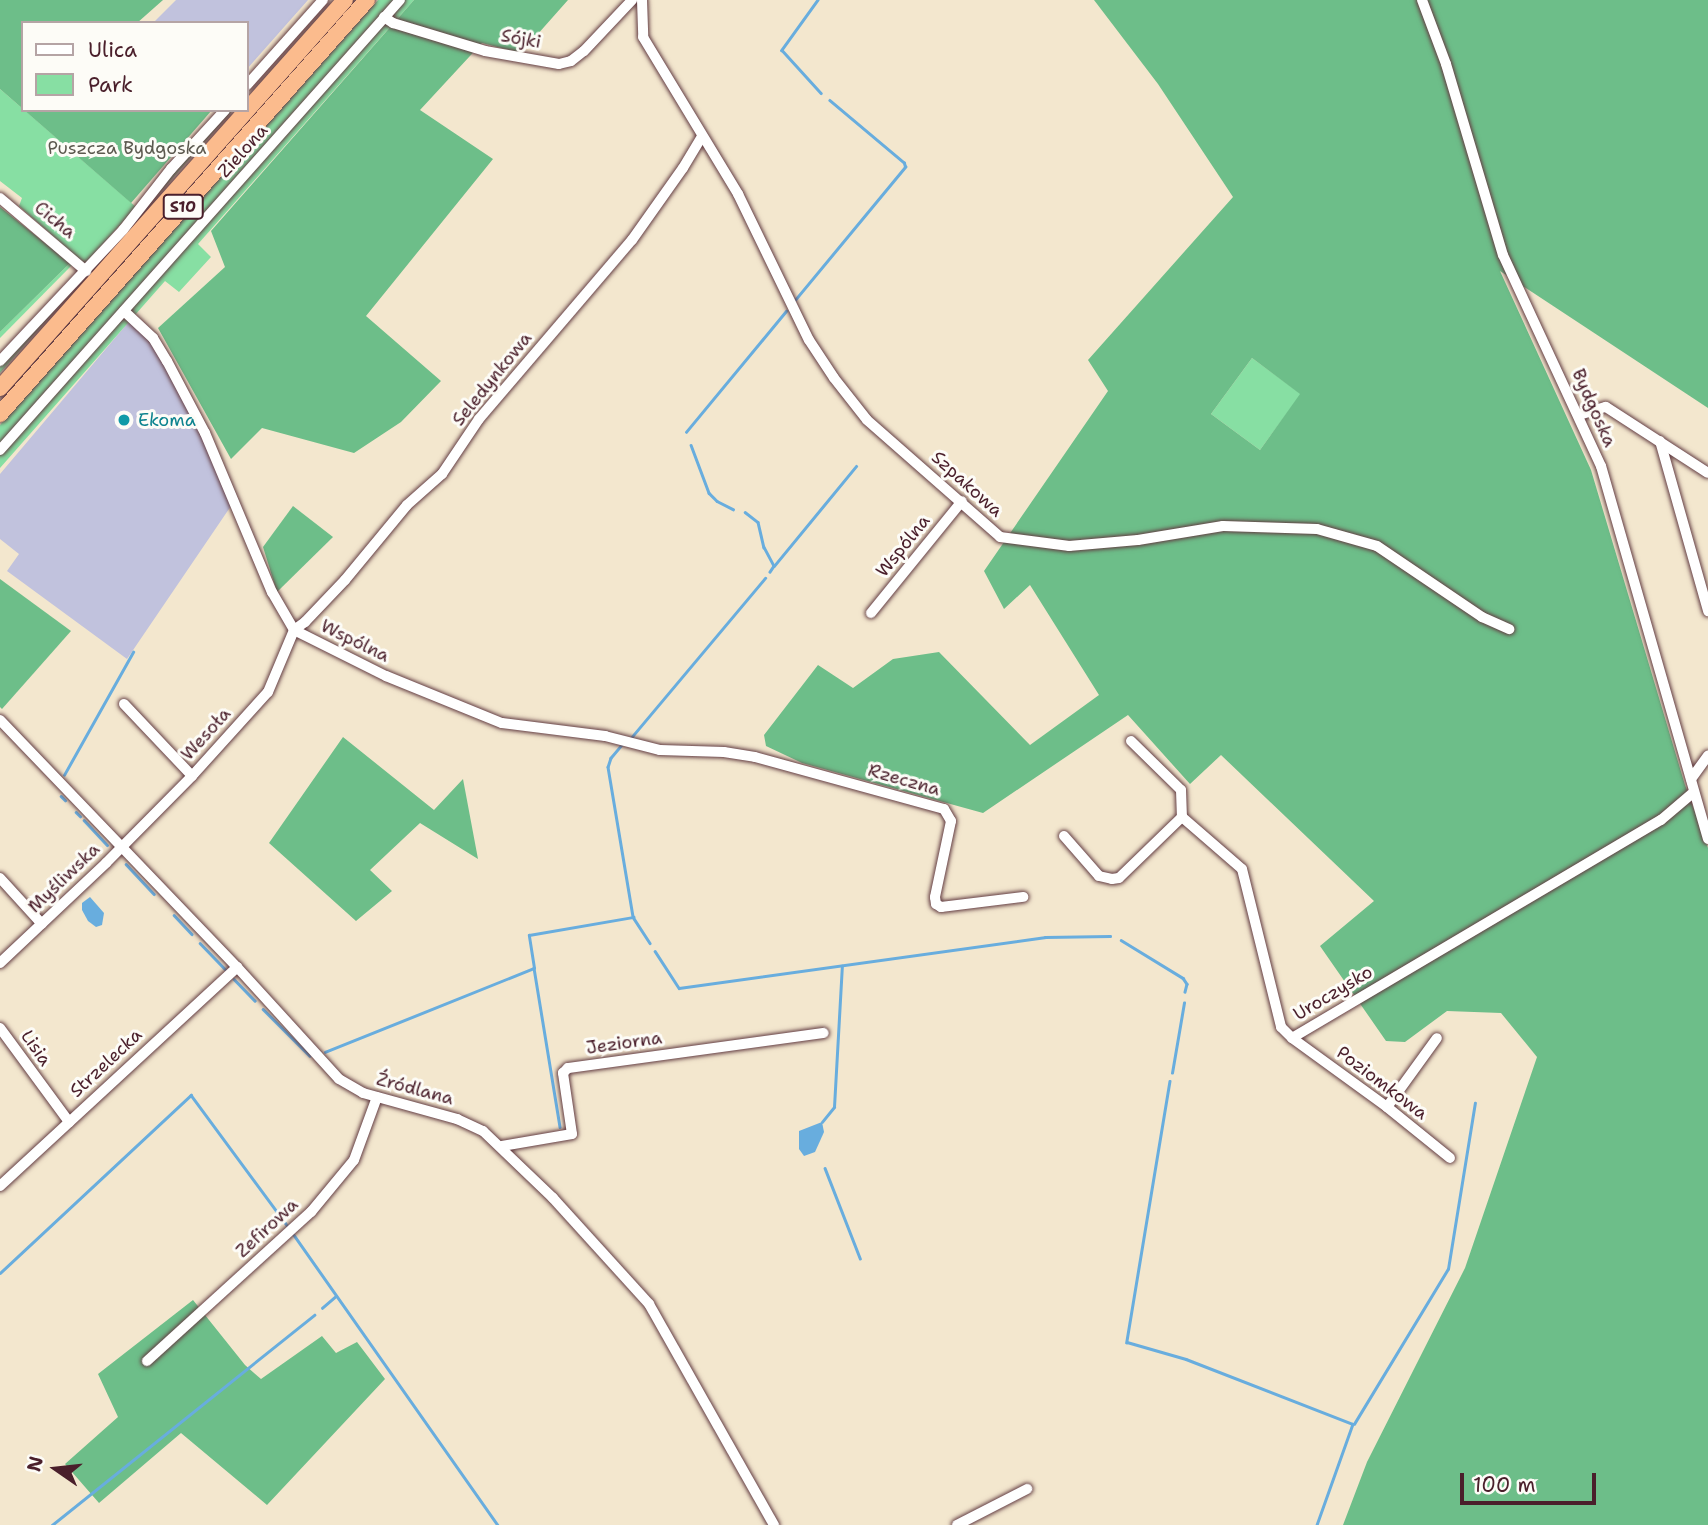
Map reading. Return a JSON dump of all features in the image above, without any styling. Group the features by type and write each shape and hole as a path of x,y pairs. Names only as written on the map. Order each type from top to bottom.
{"highway":[{"name":"S10","path":"248,109 345,0"},
{"name":"S10","path":"0,414 367,0"},
{"name":"S10","path":"0,388 245,112"}],"street":[{"path":"248,84 323,0"},
{"name":"Zielona","path":"0,450 400,0"},
{"name":"Sójki","path":"384,18 485,51 559,64 571,61 584,51 632,0"},
{"name":"Szpakowa","path":"642,0 643,37 738,194 809,340 834,378 867,420 1000,537 1069,546 1138,540 1223,526 1281,526 1334,533 1386,551 1482,617 1509,629"},
{"name":"Bydgoska","path":"1422,0 1446,64 1503,255 1601,466 1708,839"},
{"path":"0,361 86,271 223,112"},
{"name":"Seledynkowa","path":"294,630 306,622 345,580 407,505 442,474 479,419 632,240 683,168 702,135"},
{"name":"Cicha","path":"0,198 86,271"},
{"name":"Wspólna","path":"124,311 153,338 205,433 272,592 294,630 398,681 502,723 605,736 660,750 724,752 755,757"},
{"path":"1579,415 1606,407 1708,473"},
{"path":"1660,441 1708,611"},
{"name":"Wspólna","path":"871,613 962,501"},
{"name":"Wesoła","path":"122,847 192,776 268,692 294,630"},
{"path":"124,704 192,776"},
{"name":"Źródlana","path":"0,720 237,967 339,1079 354,1089 457,1119 483,1131 502,1146 576,1222 649,1304 774,1525"},
{"path":"1064,836 1099,876 1112,879 1119,877 1182,817 1181,790 1131,740"},
{"path":"1691,779 1708,756"},
{"name":"Rzeczna","path":"755,757 944,809 951,821 935,897 936,905 941,907 1023,897"},
{"name":"Uroczysko","path":"1182,817 1242,869 1281,1027 1292,1038 1661,820 1695,792"},
{"name":"Myśliwska","path":"0,963 122,847"},
{"path":"0,878 42,924"},
{"name":"Strzelecka","path":"0,1186 237,967"},
{"name":"Lisia","path":"0,1028 69,1122"},
{"name":"Jeziorna","path":"502,1146 572,1134 563,1073 568,1068 824,1033"},
{"name":"Poziomkowa","path":"1292,1038 1387,1107 1450,1158"},
{"path":"1387,1107 1437,1038"},
{"name":"Zefirowa","path":"147,1361 311,1212 354,1160 377,1097"},
{"path":"957,1525 1027,1489"}],"shaded area":[{"path":"176,0 308,0 248,68 248,21 155,21"},
{"path":"132,318 142,327 205,433 231,506 127,659 7,571 19,554 0,539 0,474"}],"green space":[{"name":"Puszcza Bydgoska","path":"0,0 163,0 139,21 21,21 21,107 0,89"},
{"path":"378,0 414,0 198,244 211,257 179,292 165,281 0,468 0,425"},
{"path":"414,0 568,0 521,53 482,43 420,110 493,159 366,316 441,381 401,422 354,453 262,428 231,459 158,328 225,267 211,231"},
{"path":"1094,0 1708,0 1708,408 1500,271 1591,470 1685,785 1708,848 1708,1525 1343,1525 1367,1462 1465,1268 1537,1057 1501,1013 1447,1011 1405,1042 1386,1041 1320,946 1374,901 1221,755 1190,784 1128,715 983,813 802,763 766,746 764,735 818,665 853,688 893,659 939,652 1030,745 1099,695 1030,585 1004,609 984,571 1108,391 1088,360 1233,197 1158,84","holes":["1252,358 1300,394 1260,450 1211,414"]},
{"path":"0,89 21,107 21,112 27,112 136,207 85,264 19,206 22,198 0,181"},
{"name":"Puszcza Bydgoska","path":"26,112 210,112 131,203"},
{"path":"227,112 231,112 0,373 0,365"},
{"path":"0,207 70,263 0,332"},
{"path":"70,263 72,265 0,338 0,332"},
{"path":"1252,358 1301,394 1260,450 1211,414"},
{"path":"293,506 333,537 277,592 263,547"},
{"path":"0,579 71,631 2,709 0,707"},
{"path":"343,737 434,810 463,779 478,859 420,823 370,870 392,891 356,921 269,843"},
{"path":"193,1300 245,1365 261,1379 322,1336 336,1353 357,1342 385,1379 267,1505 181,1433 99,1503 65,1464 118,1417 98,1374"}],"water":[{"path":"90,897 104,913 102,925 96,927 88,921 82,910 82,903"},
{"path":"822,1122 824,1132 815,1152 804,1156 799,1149 799,1131"}],"waterway":[{"path":"818,0 782,50 821,93"},
{"path":"795,300 905,167 904,163 830,101"},
{"path":"686,432 786,311"},
{"path":"691,445 709,493 717,501 733,509"},
{"path":"774,566 856,466"},
{"path":"745,512 758,522 764,547 774,566 770,572"},
{"path":"630,739 765,578"},
{"path":"64,775 133,652"},
{"path":"622,745 611,758 608,767 633,917 650,943"},
{"path":"61,796 65,800"},
{"path":"76,812 80,816"},
{"path":"84,820 107,845"},
{"path":"126,864 154,894"},
{"path":"174,915 192,934"},
{"path":"325,1052 534,968 529,935 633,917"},
{"path":"655,951 679,988 1045,937 1110,936"},
{"path":"1121,940 1183,978 1187,984 1185,992"},
{"path":"200,943 225,969"},
{"path":"822,1122 834,1107 842,966"},
{"path":"534,968 560,1127"},
{"path":"234,979 255,1001"},
{"path":"1172,1073 1184,1003"},
{"path":"263,1009 310,1056"},
{"path":"1170,1081 1127,1342 1186,1359 1353,1424 1317,1525"},
{"path":"0,1273 191,1095 287,1225"},
{"path":"1354,1424 1448,1269 1475,1103"},
{"path":"825,1168 860,1258"},
{"path":"294,1235 498,1525"},
{"path":"322,1308 336,1296"},
{"path":"52,1525 314,1315"}],"place":[{"name":"Ekoma","path":"124,420"}]}
